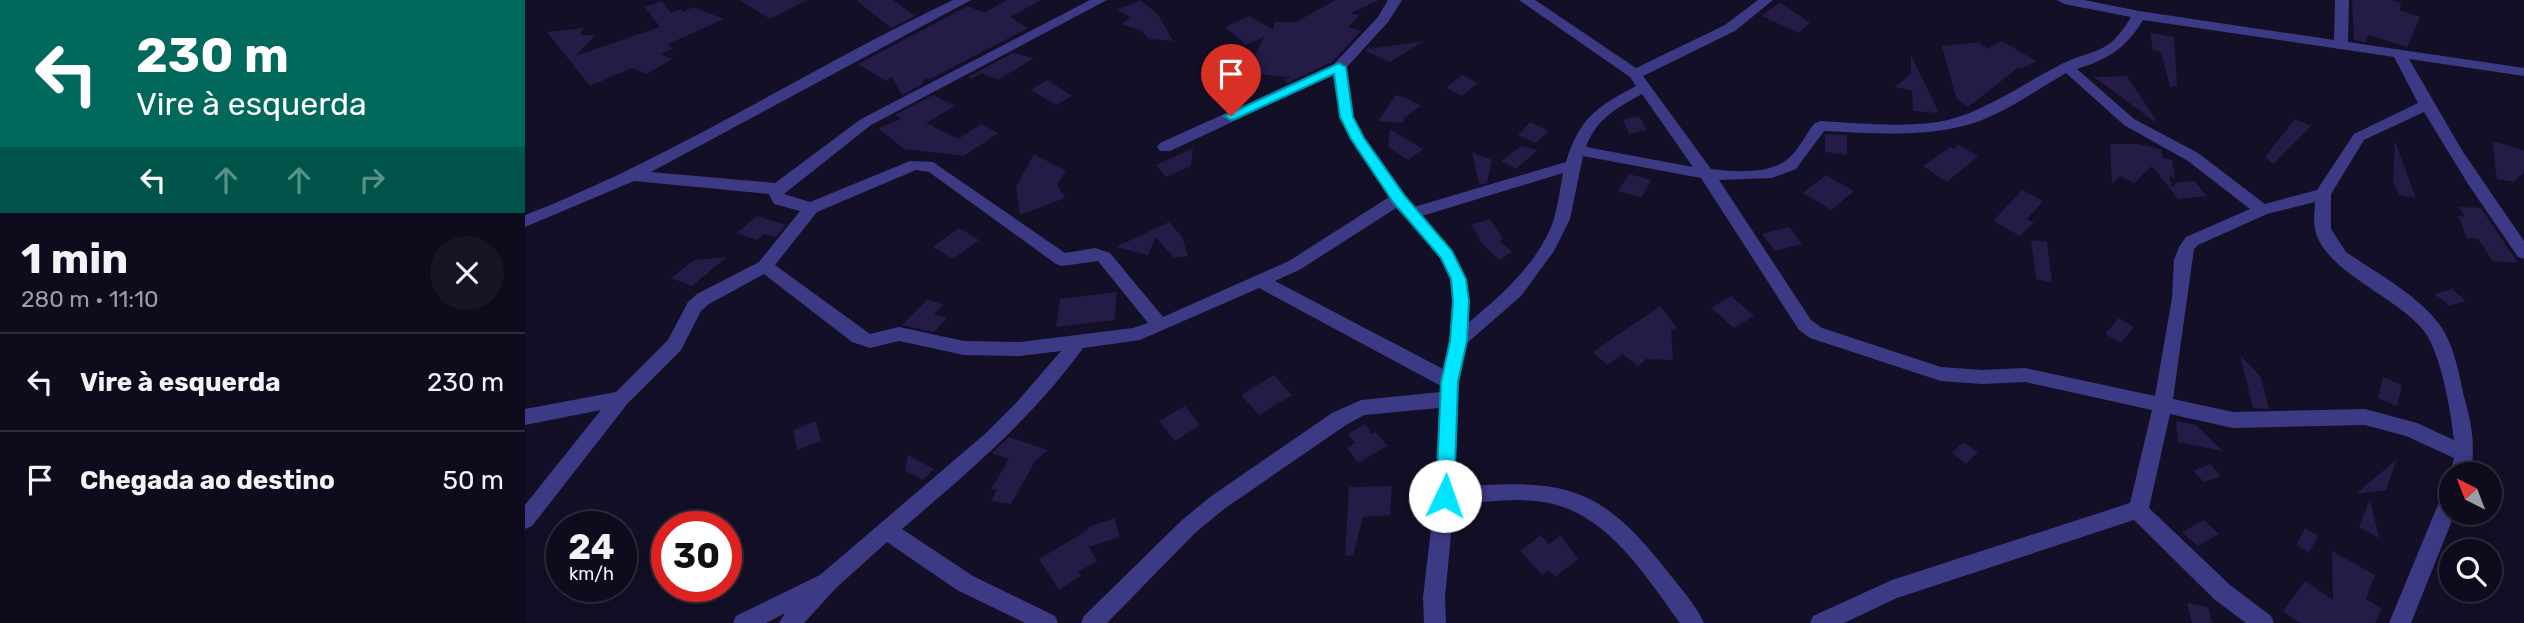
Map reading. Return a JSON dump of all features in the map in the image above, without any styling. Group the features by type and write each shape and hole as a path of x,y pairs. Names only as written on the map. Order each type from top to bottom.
{"street":[{"path":"525,221 588,198 635,176 862,50 964,0"},
{"path":"810,208 780,200 776,195 778,189 831,145 866,122 1100,0"},
{"path":"1165,147 1339,67 1383,19 1395,0"},
{"path":"1526,0 1639,80 1706,173 1805,324 1816,333 1941,374 1982,377 2025,375 2233,420 2365,417 2410,429 2465,454"},
{"path":"1458,341 1507,302 1534,269 1560,227 1587,123 1639,80 1730,28 1766,0"},
{"path":"2064,0 2116,5 2139,15 2524,72"},
{"path":"2341,44 2342,0"},
{"path":"1412,214 1576,158 1745,177 1762,176 1789,167 1801,156 1817,130 1826,125 1894,130 1958,122 1990,110 2067,67 2113,51 2124,42 2139,15"},
{"path":"2399,54 2426,105 2492,209 2524,253"},
{"path":"1339,67 1347,117 1398,199 1447,255 1459,279 1461,301 1450,391 1445,496 1434,597 1435,623"},
{"path":"2067,67 2129,122 2193,157 2262,210"},
{"path":"2426,105 2359,137 2323,194 2323,229 2329,243 2340,256 2415,310 2433,329 2445,357 2462,425 2465,454 2463,462"},
{"path":"525,520 621,398 675,345 694,307 703,299 765,266 810,208 915,165 933,167 1062,260 1095,254 1104,257 1160,326"},
{"path":"635,176 778,189"},
{"path":"1821,623 1892,590 2137,510 2142,501 2164,406 2183,287 2183,254 2186,247 2192,241 2262,210 2323,194"},
{"path":"765,266 858,337 870,341 899,334 964,348 1020,349 1076,344 1134,335 1262,282 1295,265 1398,199"},
{"path":"1262,282 1315,313 1402,354 1450,391"},
{"path":"790,623 832,578 989,443 1051,377 1076,344"},
{"path":"1092,623 1207,511 1339,419 1361,408 1450,391"},
{"path":"525,417 621,398"},
{"path":"1445,496 1538,492 1567,498 1597,513 1631,541 1693,623"},
{"path":"2137,510 2221,592 2263,623"},
{"path":"2400,623 2440,525"},
{"path":"886,530 965,583 1047,623"},
{"path":"744,623 832,578"}],"building":[{"path":"740,0 807,0 770,19"},
{"path":"856,0 893,0 915,16 891,28"},
{"path":"1007,0 1041,0 1010,17 1028,28 930,79 925,78 922,84 902,95 892,77 886,81 858,64 968,6 984,13"},
{"path":"1140,0 1158,14 1173,41 1149,39 1142,31 1122,24 1130,17 1117,10"},
{"path":"1336,0 1379,0 1351,13 1360,15 1348,27 1361,31 1332,62 1287,83 1284,80 1290,77 1246,73 1264,37 1246,45 1225,27 1249,16 1273,30 1275,22 1296,22"},
{"path":"2352,0 2391,0 2401,3 2400,10 2420,17 2407,47 2369,35 2365,42 2354,40"},
{"path":"662,1 671,13 681,9 683,12 693,7 724,19 668,44 673,49 660,54 672,59 647,74 632,68 590,86 547,32 584,28 580,35 596,35 575,56 660,27 645,7"},
{"path":"1780,2 1810,23 1798,33 1762,16"},
{"path":"2150,33 2174,37 2177,86 2170,87 2161,52 2153,50"},
{"path":"1424,41 1390,62 1365,51 1369,47"},
{"path":"2002,41 2036,61 2018,68 1968,107 1956,98 1942,46 1979,42 1987,49"},
{"path":"1013,53 1034,58 998,80 982,73 971,79 968,77"},
{"path":"1911,55 1939,113 1913,111 1912,91 1895,87 1911,74"},
{"path":"1462,75 1478,83 1462,96 1446,88"},
{"path":"2127,76 2156,120 2155,122 2094,77"},
{"path":"1047,80 1072,96 1056,105 1031,90"},
{"path":"933,95 955,106 926,123 958,139 981,124 998,133 964,156 904,149 878,128 901,119 895,115"},
{"path":"1396,95 1421,106 1404,118 1403,123 1378,121"},
{"path":"1639,116 1647,130 1629,134 1623,120"},
{"path":"2295,119 2311,126 2273,164 2265,157"},
{"path":"1530,122 1549,131 1536,143 1518,135"},
{"path":"1390,129 1423,149 1408,160 1388,147"},
{"path":"1825,134 1847,135 1847,155 1825,152"},
{"path":"2395,141 2416,198 2399,195 2393,181"},
{"path":"2492,141 2524,150 2524,172 2514,182 2497,179"},
{"path":"2110,144 2138,144 2161,149 2163,158 2172,160 2175,178 2169,176 2172,187 2178,182 2194,181 2207,196 2178,199 2152,166 2134,183 2120,176 2112,184"},
{"path":"1959,145 1978,156 1947,182 1923,166 1950,147 1954,149"},
{"path":"1521,146 1538,150 1516,169 1501,161"},
{"path":"1193,148 1191,166 1166,177 1156,165"},
{"path":"1472,152 1492,160 1487,183 1479,185"},
{"path":"1034,154 1066,171 1057,184 1065,198 1020,215 1016,187"},
{"path":"1629,174 1651,180 1641,198 1618,191"},
{"path":"1826,175 1854,191 1831,210 1803,193"},
{"path":"2022,190 2043,201 2027,219 2034,223 2020,236 1993,221"},
{"path":"2459,207 2481,208 2518,263 2493,261 2478,239 2467,238 2458,216 2465,217"},
{"path":"757,216 786,225 776,237 765,234 757,240 736,233"},
{"path":"1490,219 1503,239 1500,241 1512,252 1499,260 1478,240 1480,239 1471,225"},
{"path":"1169,222 1182,237 1188,256 1174,258 1156,237 1148,255 1116,247"},
{"path":"1789,227 1802,244 1775,251 1762,234"},
{"path":"959,228 979,240 953,259 933,247"},
{"path":"2031,240 2047,242 2052,282 2036,279"},
{"path":"727,257 692,286 671,278 694,260"},
{"path":"2452,289 2466,301 2449,306 2435,294"},
{"path":"1117,292 1114,320 1056,327 1060,299"},
{"path":"1731,296 1754,316 1734,328 1711,308"},
{"path":"928,299 943,305 934,314 947,318 934,332 902,325"},
{"path":"1660,306 1677,328 1671,331 1673,360 1646,359 1638,366 1623,354 1607,365 1593,352"},
{"path":"2119,318 2134,327 2121,343 2105,334"},
{"path":"2240,355 2261,377 2269,409 2253,408"},
{"path":"1274,375 1292,395 1259,415 1241,395"},
{"path":"2383,377 2402,385 2397,406 2378,398"},
{"path":"1185,406 1200,425 1175,441 1159,421"},
{"path":"816,421 821,441 797,450 793,430"},
{"path":"2176,421 2196,425 2223,451 2178,442"},
{"path":"1365,424 1372,434 1376,432 1387,446 1358,463 1347,448 1355,443 1348,434"},
{"path":"1009,437 1048,450 1035,461 1011,504 991,501 997,490 991,489 1009,459 992,453"},
{"path":"1963,442 1978,452 1966,464 1952,453"},
{"path":"908,455 934,469 923,480 905,471"},
{"path":"2397,459 2386,490 2356,494"},
{"path":"2210,464 2221,476 2204,482 2193,471"},
{"path":"1392,486 1390,515 1363,517 1353,556 1345,555 1349,487"},
{"path":"2370,499 2379,538 2359,527"},
{"path":"1115,518 1119,537 1089,547 1097,561 1078,572 1081,576 1059,590 1039,559 1088,530 1088,527"},
{"path":"2204,520 2219,534 2198,546 2182,532"},
{"path":"2305,528 2318,536 2309,553 2296,545"},
{"path":"1541,535 1549,544 1560,535 1578,559 1555,577 1549,570 1542,575 1520,551"},
{"path":"2332,551 2375,575 2366,599 2382,609 2375,623 2300,623 2283,611 2305,581 2333,600"},
{"path":"2187,603 2208,607 2212,623 2192,623"}],"route":[{"path":"1231,116 1339,67 1347,117 1358,139 1398,199 1447,255 1459,279 1461,301 1458,341 1450,382 1445,496"}]}
